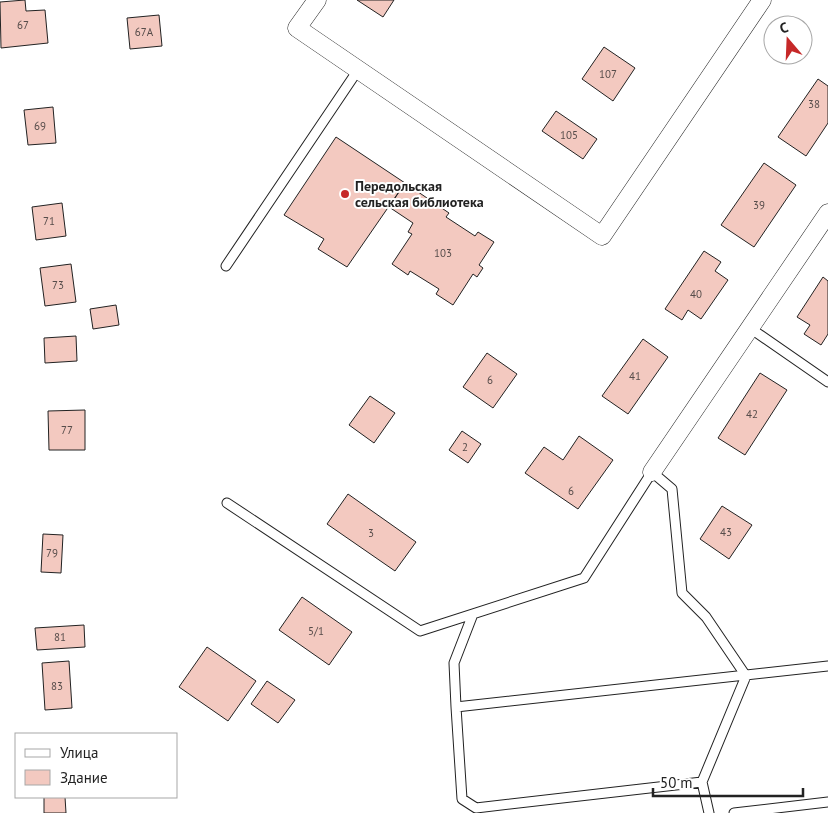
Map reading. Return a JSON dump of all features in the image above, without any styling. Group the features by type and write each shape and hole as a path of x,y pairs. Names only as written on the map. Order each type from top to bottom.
{"street":[{"path":"317,0 297,28 602,236 762,0"},
{"path":"652,472 828,213"}],"lane":[{"path":"226,266 358,70"},
{"path":"750,328 828,382"},
{"path":"227,503 420,631 584,578 652,472 672,489 682,592 706,617 746,676"},
{"path":"473,614 454,663 462,799 476,808 702,782"},
{"path":"456,706 828,666"},
{"path":"709,813 702,782 746,676"},
{"path":"734,813 828,802"}],"building":[{"path":"25,0 26,11 45,10 48,43 1,48 0,2"},
{"path":"357,0 394,0 383,17"},
{"path":"159,15 162,46 130,49 127,18"},
{"path":"604,47 635,68 613,101 582,79"},
{"path":"818,79 828,86 828,123 806,156 778,137"},
{"path":"53,107 56,143 28,145 24,110"},
{"path":"556,111 597,139 583,159 542,131"},
{"path":"336,137 405,183 347,267 318,249 324,239 284,215"},
{"path":"764,163 796,185 754,247 721,225"},
{"path":"405,183 449,213 446,217 475,236 478,232 494,242 479,265 483,268 477,277 473,274 453,305 436,294 439,289 410,271 408,275 392,264 412,234 408,232 413,223 389,207"},
{"path":"62,203 66,236 36,240 32,207"},
{"path":"704,251 721,262 715,271 728,280 701,319 688,310 682,320 665,309"},
{"path":"71,264 76,302 45,306 40,268"},
{"path":"823,277 828,281 828,334 821,345 804,334 810,325 797,317"},
{"path":"116,305 119,325 93,329 90,309"},
{"path":"76,336 77,361 45,363 44,338"},
{"path":"643,339 668,357 628,414 602,396"},
{"path":"487,353 517,374 493,408 463,387"},
{"path":"760,373 787,390 745,455 718,438"},
{"path":"370,396 395,413 374,443 349,425"},
{"path":"85,410 85,450 49,450 48,411"},
{"path":"462,431 481,444 468,463 449,450"},
{"path":"579,436 613,460 578,509 525,473 544,447 563,460"},
{"path":"348,494 416,542 395,571 327,524"},
{"path":"722,506 752,525 729,559 700,539"},
{"path":"43,534 63,535 61,573 41,572"},
{"path":"302,597 352,632 329,665 279,630"},
{"path":"84,625 85,647 37,650 35,628"},
{"path":"207,647 256,681 228,721 179,687"},
{"path":"69,661 72,708 45,710 42,663"},
{"path":"267,681 295,700 278,723 251,704"},
{"path":"44,798 65,798 66,813 44,813"}],"place":[{"name":"Передольская сельская библиотека","path":"345,194"}]}
